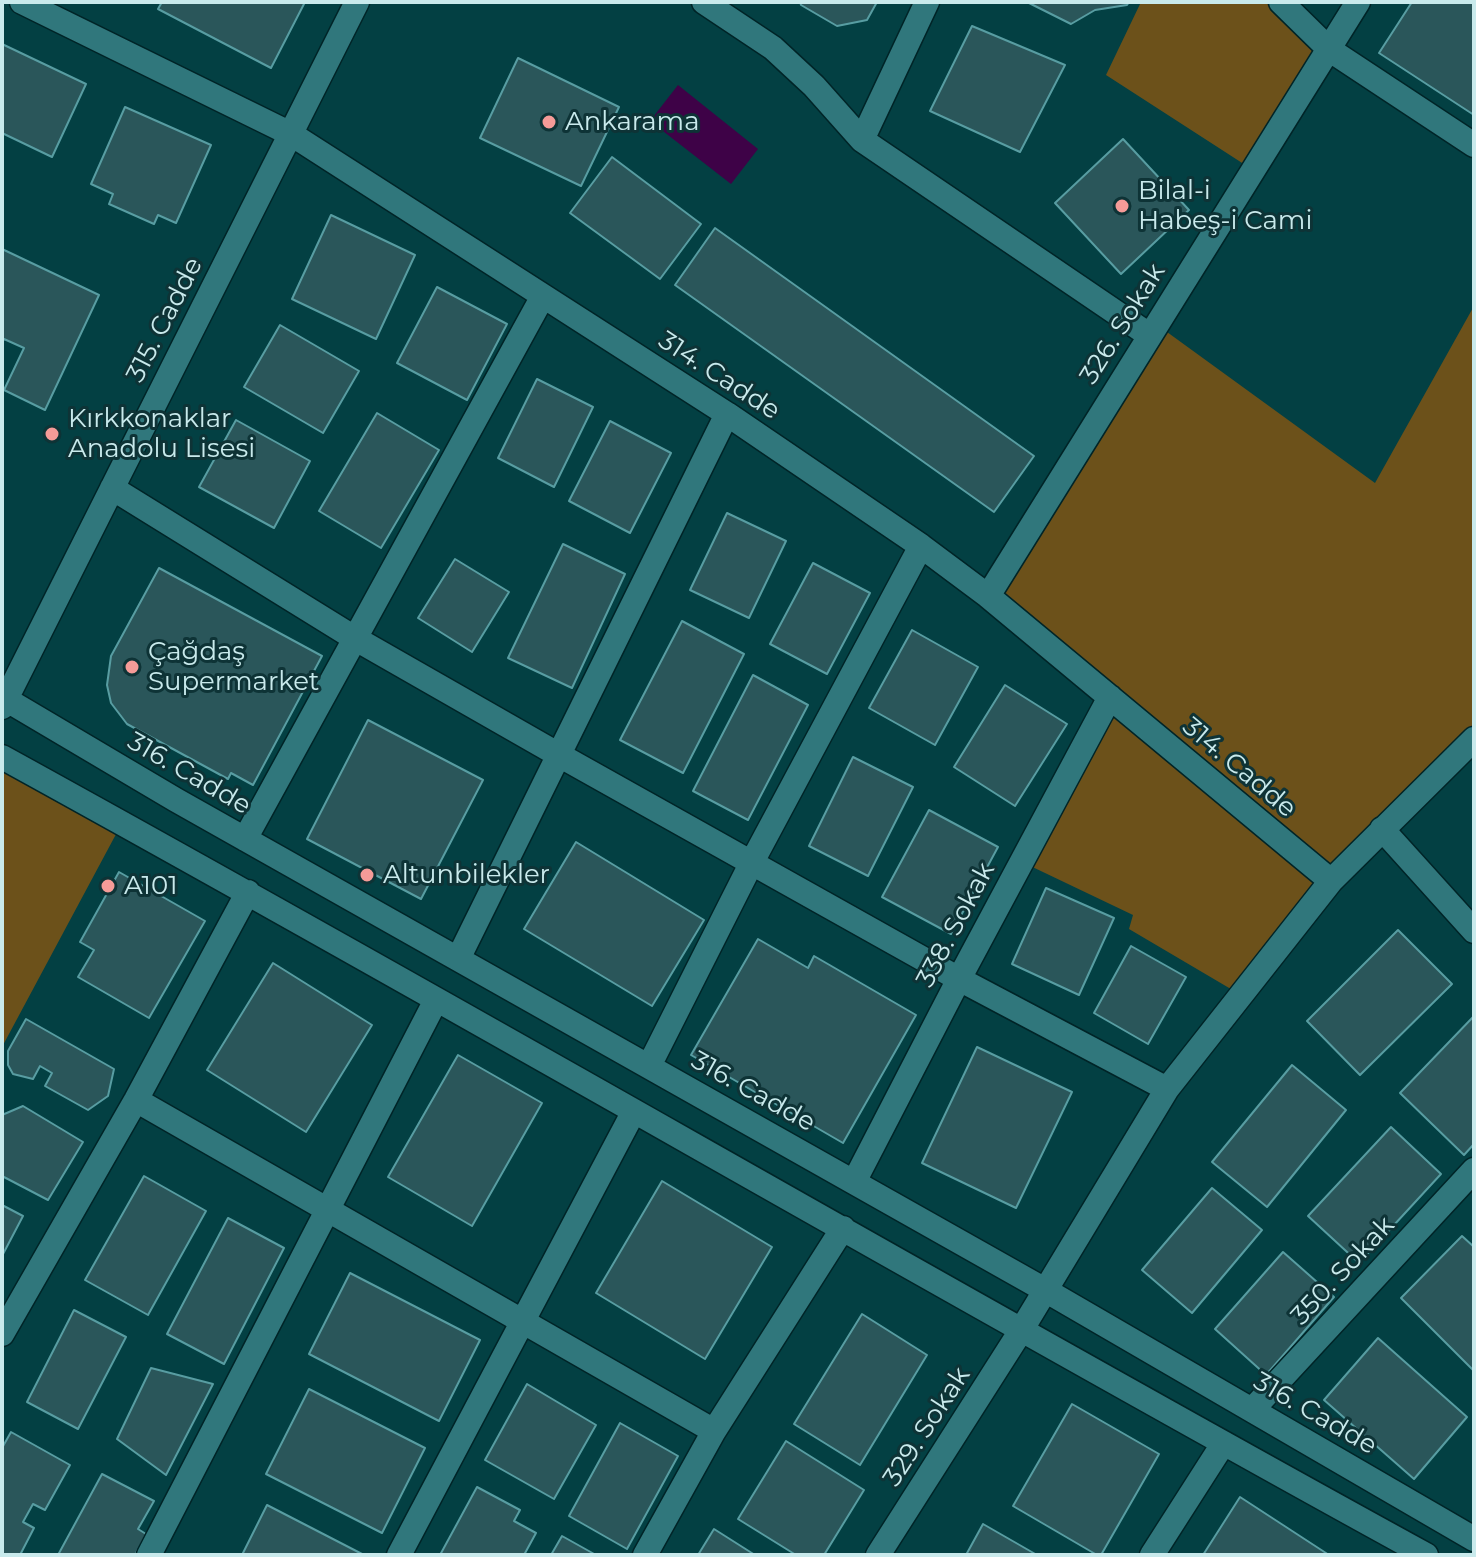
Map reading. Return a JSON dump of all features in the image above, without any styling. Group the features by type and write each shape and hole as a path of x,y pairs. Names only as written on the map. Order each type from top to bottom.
{"street":[{"name":"314. Cadde","path":"22,2 59,10 291,134 727,414 921,546 988,596 1331,881"},
{"name":"315. Cadde","path":"3,701 357,2"},
{"path":"704,2 773,48 814,86 862,140 1149,335"},
{"path":"862,140 927,2"},
{"path":"1281,2 1330,50 1474,145"},
{"name":"326. Sokak","path":"988,596 1358,2"},
{"path":"245,839 543,296"},
{"path":"458,959 727,414"},
{"path":"112,488 356,639 559,755 959,979 1167,1089"},
{"path":"649,1066 752,862 921,546"},
{"name":"338. Sokak","path":"854,1182 1110,697"},
{"name":"316. Cadde","path":"3,701 1045,1290 1474,1539"},
{"path":"1045,1290 1167,1089 1331,881 1474,739"},
{"path":"2,757 248,892 1223,1444 1426,1555"},
{"path":"1382,829 1474,931"},
{"path":"2,1334 136,1100 248,892"},
{"path":"149,1555 436,1000"},
{"path":"136,1100 714,1431"},
{"path":"399,1555 634,1111"},
{"name":"350. Sokak","path":"1252,1410 1470,1182"},
{"path":"645,1555 714,1431 843,1228"},
{"name":"329. Sokak","path":"878,1555 1045,1290"},
{"path":"1152,1555 1223,1444"}],"shaded area":[{"path":"1141,2 1281,2 1330,50 1253,170 1106,75"},
{"path":"678,85 758,149 731,184 650,121"},
{"path":"1474,306 1474,739 1241,995 1129,929 1133,915 1022,862 1110,697 988,596 1156,324 1375,483"},
{"path":"2,757 122,823 2,1047"}],"building":[{"path":"162,2 305,2 271,68 158,9"},
{"path":"800,2 877,2 867,20 837,26"},
{"path":"1027,2 1129,2 1127,5 1095,10 1071,24"},
{"path":"1412,2 1474,2 1474,115 1379,53"},
{"path":"972,26 1065,65 1020,152 930,111"},
{"path":"2,44 86,84 52,157 2,133"},
{"name":"Ankarama","path":"518,58 619,107 581,186 480,138"},
{"path":"125,107 211,145 176,223 158,215 154,224 109,204 113,194 91,184"},
{"name":"Bilal-i Habeş-i Cami","path":"1123,139 1189,210 1121,274 1055,203"},
{"path":"612,157 701,224 660,279 570,213"},
{"path":"331,215 415,255 376,339 292,299"},
{"path":"715,228 1034,456 994,512 675,285"},
{"path":"2,249 99,295 45,410 4,390 24,348 4,339 2,343"},
{"path":"437,287 507,324 467,400 397,363"},
{"path":"280,325 359,371 323,433 244,387"},
{"path":"537,379 593,407 554,487 498,458"},
{"path":"377,413 439,450 381,548 319,511"},
{"path":"236,420 310,461 274,528 199,487"},
{"path":"610,421 671,453 630,533 569,501"},
{"path":"727,513 786,541 749,618 690,590"},
{"path":"563,544 625,574 572,688 508,658"},
{"path":"455,559 509,592 472,652 418,618"},
{"path":"813,563 870,593 827,674 770,644"},
{"path":"159,568 322,656 253,785 231,773 228,779 127,724 111,703 107,685 111,656"},
{"path":"682,621 744,654 683,773 620,740"},
{"path":"912,630 978,667 935,745 869,708"},
{"path":"753,675 808,705 748,820 693,791"},
{"path":"1005,685 1067,724 1015,806 954,767"},
{"path":"368,720 483,780 421,899 307,839"},
{"path":"853,757 913,787 868,876 809,846"},
{"path":"929,810 998,847 951,934 882,897"},
{"path":"576,842 704,920 652,1006 524,929"},
{"path":"119,872 205,921 149,1018 78,977 94,950 80,942"},
{"path":"1046,888 1114,918 1079,995 1012,964"},
{"path":"1398,930 1452,984 1360,1075 1307,1021"},
{"path":"758,939 808,968 814,956 916,1015 843,1143 691,1055"},
{"path":"1131,946 1186,977 1148,1044 1094,1013"},
{"path":"273,963 372,1025 306,1132 207,1070"},
{"path":"1474,1016 1474,1144 1464,1155 1400,1093"},
{"path":"26,1019 114,1069 108,1096 88,1110 45,1086 52,1073 40,1066 33,1079 13,1074 8,1065 8,1051"},
{"path":"977,1047 1072,1092 1016,1208 922,1163"},
{"path":"458,1055 542,1103 472,1226 388,1177"},
{"path":"1292,1065 1346,1110 1267,1207 1212,1162"},
{"path":"23,1106 83,1142 48,1200 2,1176 2,1115"},
{"path":"1391,1127 1441,1174 1359,1263 1308,1216"},
{"path":"144,1176 206,1211 148,1315 85,1280"},
{"path":"662,1181 772,1247 705,1359 596,1293"},
{"path":"1212,1188 1262,1230 1192,1313 1142,1270"},
{"path":"2,1205 23,1216 2,1256"},
{"path":"228,1218 284,1248 224,1364 167,1334"},
{"path":"1462,1236 1474,1247 1474,1371 1401,1298"},
{"path":"1283,1252 1334,1297 1266,1375 1215,1329"},
{"path":"350,1273 480,1340 439,1421 309,1354"},
{"path":"74,1310 126,1337 78,1429 27,1402"},
{"path":"862,1314 927,1355 860,1465 794,1424"},
{"path":"1378,1338 1467,1417 1414,1479 1324,1400"},
{"path":"151,1368 213,1384 166,1475 117,1439"},
{"path":"527,1384 596,1425 554,1499 485,1460"},
{"path":"309,1389 425,1448 382,1533 266,1474"},
{"path":"1072,1404 1159,1454 1101,1555 1013,1506"},
{"path":"620,1423 678,1456 627,1549 569,1516"},
{"path":"11,1432 70,1465 45,1510 33,1504 23,1522 34,1528 20,1555 2,1555 2,1448"},
{"path":"786,1441 864,1490 824,1555 796,1555 738,1519"},
{"path":"102,1474 154,1501 138,1529 146,1534 135,1555 58,1555"},
{"path":"477,1487 520,1510 514,1521 536,1533 524,1555 440,1555"},
{"path":"1240,1497 1329,1555 1203,1555"},
{"path":"267,1505 364,1555 242,1555"},
{"path":"983,1524 1037,1555 966,1555"},
{"path":"714,1529 755,1555 698,1555"},
{"path":"562,1536 596,1555 551,1555"}],"place":[{"name":"Ankarama","path":"549,122"},
{"name":"Bilal-i Habeş-i Cami","path":"1122,206"},
{"name":"Kırkkonaklar Anadolu Lisesi","path":"52,434"},
{"name":"Çağdaş Supermarket","path":"132,667"},
{"name":"Altunbilekler","path":"367,875"},
{"name":"A101","path":"108,886"}]}
